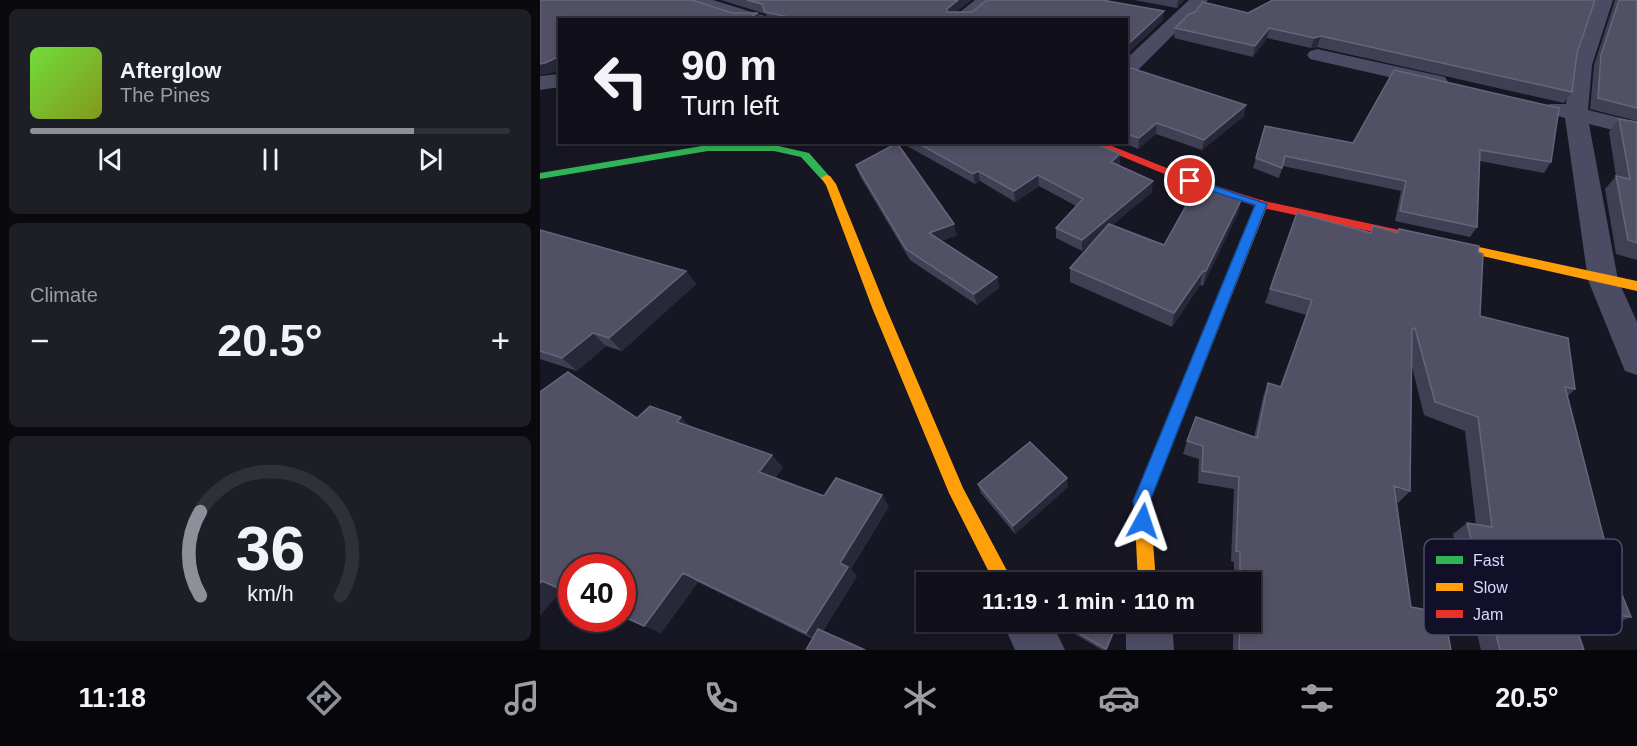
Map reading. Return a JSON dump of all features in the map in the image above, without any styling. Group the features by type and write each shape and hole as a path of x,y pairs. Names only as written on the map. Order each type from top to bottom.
{"street":[{"path":"694,0 752,18"},
{"path":"962,18 987,0"},
{"path":"1128,69 1185,17 1199,0"},
{"path":"1604,0 1582,65 1576,114 1603,280 1637,361"},
{"path":"1163,13 1185,17"},
{"path":"1317,55 1452,86"},
{"path":"540,83 558,80"},
{"path":"1531,104 1637,129"},
{"path":"1097,144 1190,181 1262,204 1637,286"},
{"path":"540,176 636,158 708,148 774,148 805,155 831,184 880,310 957,493 999,572"},
{"path":"1146,572 1142,501 1262,204"},
{"path":"1031,632 1041,650"},
{"path":"1149,632 1150,650"}],"building":[{"path":"540,0 692,0 732,13 758,13 749,18 558,18 558,57 540,64"},
{"path":"747,0 958,0 947,9 947,12 972,12 987,0 1102,0 1164,11 1128,44 1128,18 794,18 765,12 762,4"},
{"path":"1273,0 1595,0 1577,53 1572,92 1321,36 1314,38 1269,28 1255,46 1175,28 1189,14 1195,12 1203,2 1248,13"},
{"path":"1619,0 1637,0 1637,108 1598,98 1601,55"},
{"path":"1128,69 1246,105 1204,140 1157,123 1139,138 1128,135"},
{"path":"1394,70 1559,108 1551,162 1480,150 1477,227 1400,211 1406,181 1285,156 1282,168 1256,158 1265,126 1353,143"},
{"path":"1619,119 1637,122 1637,243 1628,240 1616,176 1630,179"},
{"path":"898,144 954,224 929,233 997,277 974,294 906,249 856,165"},
{"path":"920,144 1097,144 1120,154 1111,162 1153,181 1082,240 1056,228 1083,199 1038,175 1014,191 978,171 973,174"},
{"path":"1196,188 1242,198 1206,271 1203,271 1174,313 1070,268 1109,224 1164,245"},
{"path":"1297,213 1371,233 1373,226 1398,233 1399,229 1479,246 1478,252 1483,254 1480,316 1568,338 1575,389 1565,387 1604,539 1471,539 1467,523 1492,527 1478,417 1435,402 1415,328 1412,329 1410,491 1394,486 1411,607 1424,609 1424,635 1448,635 1451,650 1239,650 1240,632 1261,632 1261,572 1240,572 1240,552 1236,551 1239,477 1202,471 1203,446 1187,441 1196,417 1257,438 1268,383 1281,387 1312,300 1270,289"},
{"path":"540,230 686,271 609,338 593,333 562,358 540,351"},
{"path":"568,372 637,418 650,406 681,417 677,422 772,455 759,472 824,496 836,478 882,495 840,563 848,567 806,633 683,573 644,626 636,622 636,554 558,554 558,588 542,581 540,583 540,392"},
{"path":"1030,442 1067,478 1013,526 978,484"},
{"path":"1622,595 1631,617 1622,616"},
{"path":"818,629 865,650 806,650"},
{"path":"1077,632 1113,632 1106,649"},
{"path":"1496,635 1579,635 1584,650 1500,650"}],"traffic: fast":[{"path":"540,176 708,148 774,148 805,155 826,178"}],"traffic: slow":[{"path":"826,178 831,184 880,310 957,493 999,572"},
{"path":"1146,572 1142,501 1262,204"},
{"path":"1451,245 1637,286"}],"traffic: jam":[{"path":"1097,144 1190,181 1262,204 1451,245"}],"route":[{"path":"1143,521 1142,501 1262,204 1190,181"}]}
